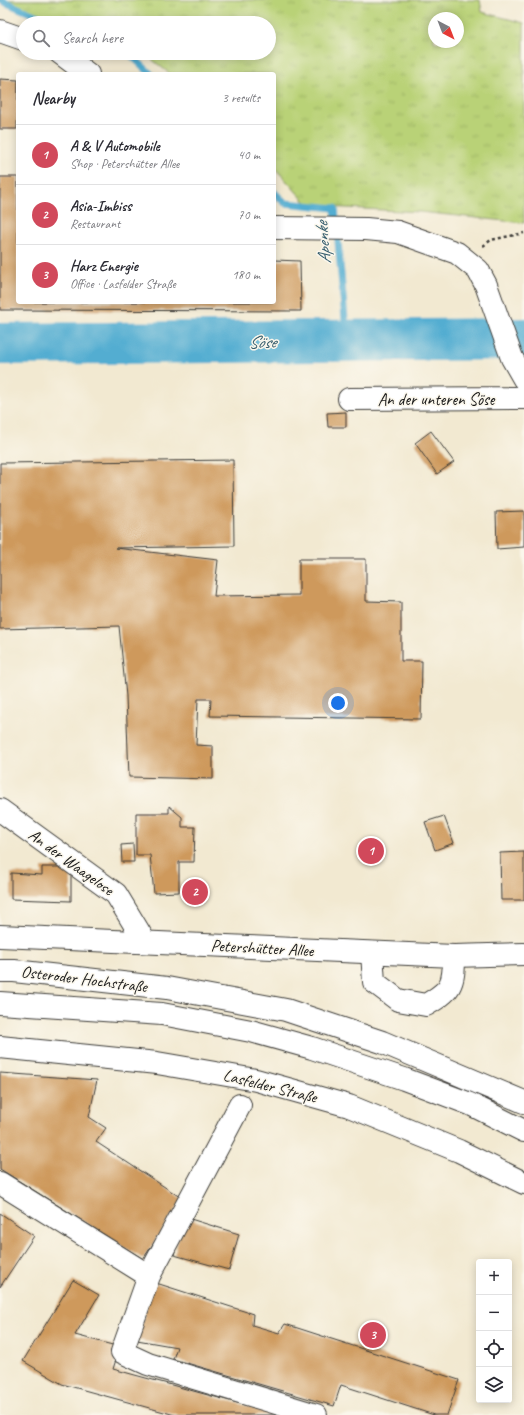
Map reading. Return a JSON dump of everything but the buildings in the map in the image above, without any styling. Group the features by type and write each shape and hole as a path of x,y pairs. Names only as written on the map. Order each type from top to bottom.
{"main road":[{"path":"0,31 16,37"},
{"path":"69,60 85,72"},
{"path":"276,229 366,229 398,232 457,253 478,270 486,285 512,358 524,379"},
{"name":"An der unteren Söse","path":"349,399 524,398"},
{"name":"An der Waagelose","path":"0,810 116,894 145,942"},
{"name":"Petershütter Allee","path":"0,936 454,956 524,954"},
{"path":"372,953 374,982 398,1000 426,1006 445,994 454,977 454,956"},
{"name":"Osteroder Hochstraße","path":"0,971 14,970 167,988 286,1010 382,1042 524,1102"},
{"name":"Osteroder Hochstraße","path":"0,1003 162,1014 251,1031 312,1048 404,1079 470,1104 524,1131"},
{"name":"Lasfelder Straße","path":"0,1047 157,1063 256,1080 349,1106 459,1151 524,1183"},
{"path":"240,1105 149,1276 122,1352 148,1364 316,1415"},
{"path":"0,1183 149,1276"}],"path":[{"path":"466,261 491,240 524,233"}],"green space":[{"path":"0,0 480,0 482,12 524,23 524,223 420,212 309,206 276,169 276,72 168,72 153,60 276,60 276,16 46,16"}],"waterway":[{"name":"Apenke","path":"0,0 38,16"},
{"name":"Apenke","path":"136,60 149,72"},
{"name":"Apenke","path":"276,194 285,203 335,208 347,341"},
{"name":"Söse","path":"0,344 524,339"}],"place":[{"name":"A & V Automobile","path":"371,851"},
{"name":"Asia-Imbiss","path":"195,892"},
{"name":"Harz Energie","path":"373,1335"}]}
